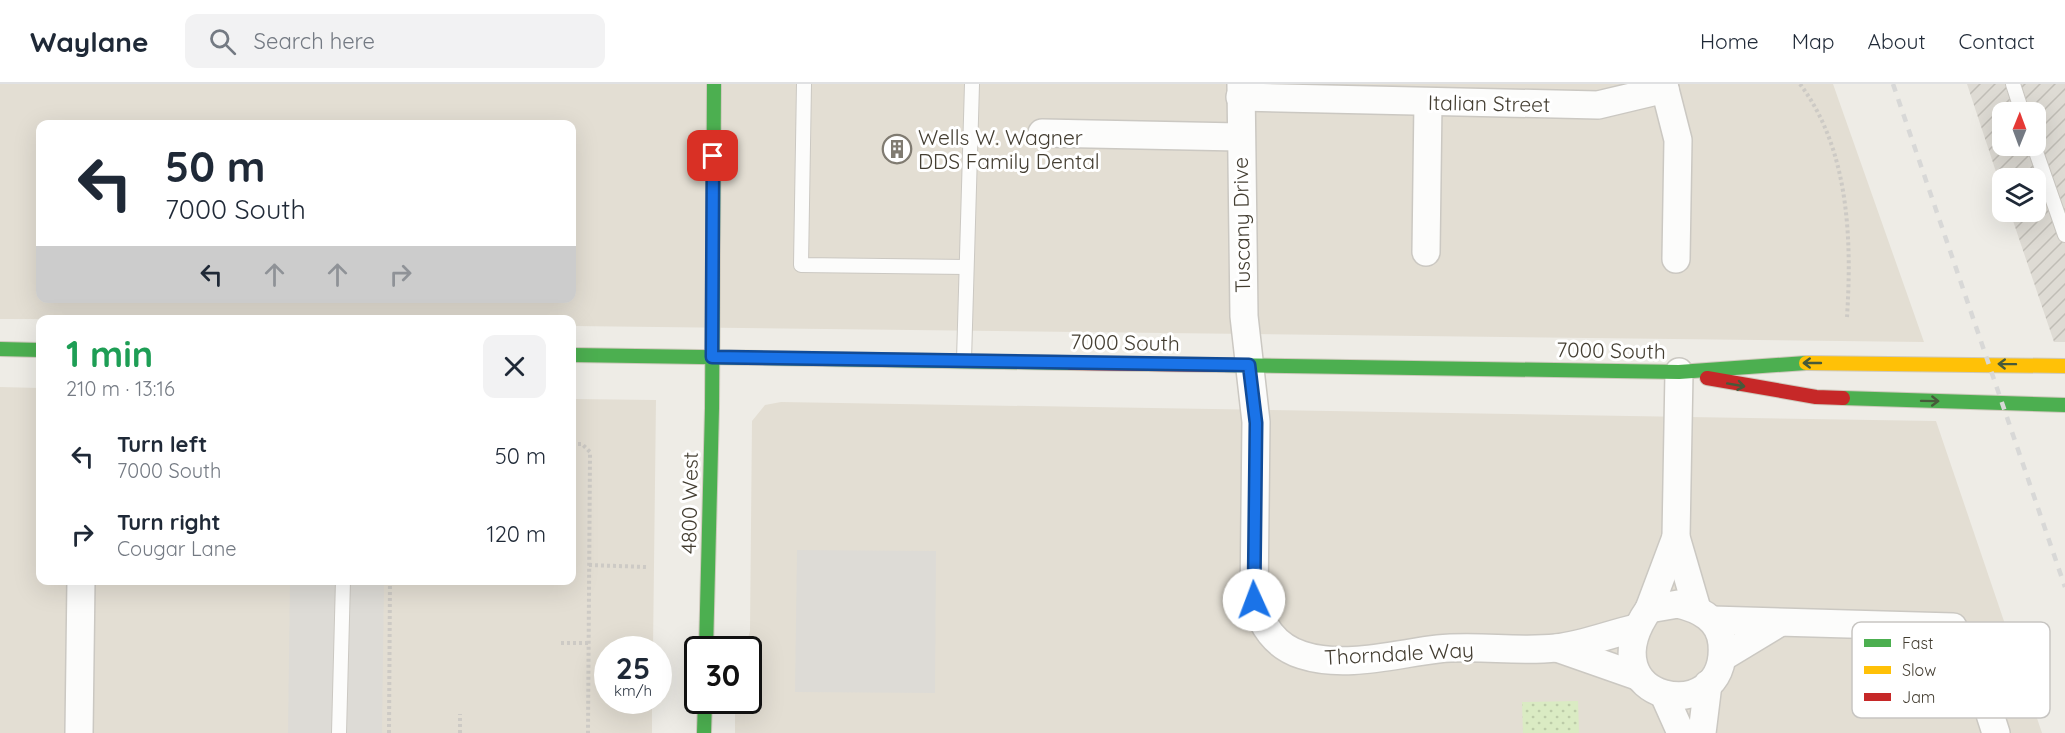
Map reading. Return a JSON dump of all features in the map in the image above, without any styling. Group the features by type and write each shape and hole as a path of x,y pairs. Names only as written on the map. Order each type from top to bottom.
{"street":[{"name":"4800 West","path":"706,636 712,357 714,84"},
{"name":"Italian Street","path":"1241,90 1428,102 1598,105 1663,86"},
{"path":"1663,86 1678,140 1676,259"},
{"name":"Tuscany Drive","path":"1241,90 1239,137 1244,316 1249,365"},
{"path":"1426,252 1428,102"},
{"path":"1042,133 1239,137"},
{"path":"0,349 36,350"},
{"name":"7000 South","path":"576,356 1679,372 1792,363 2065,366"},
{"name":"Thorndale Way","path":"1249,365 1256,423 1254,600 1260,620 1271,638 1300,655 1323,660 1353,660 1440,649 1557,648 1642,618"},
{"name":"7000 South","path":"1679,372 1766,390 1816,397 2065,405"},
{"path":"1676,537 1630,652 1637,676 1649,688 1664,695 1680,697 1696,693 1708,684 1718,672 1723,657 1721,637 1705,615 1676,537 1679,372"},
{"path":"79,733 81,585"},
{"path":"1642,618 1678,604 1705,615 1779,623 1852,623"},
{"path":"1723,657 1779,623"},
{"name":"Thorndale Way","path":"1557,648 1637,676"},
{"path":"1702,733 1708,684"},
{"path":"1664,695 1681,733"},
{"path":"704,733 705,714"},
{"path":"1991,718 1996,733"}],"lane":[{"path":"804,84 801,265 966,267"},
{"path":"964,360 972,84"},
{"path":"2013,84 2019,102"},
{"path":"2037,156 2065,236"},
{"path":"339,733 343,585"}],"path":[{"path":"1800,84 1816,106 1845,201 1850,238 1847,317"},
{"path":"576,444 582,444 590,452 588,733"},
{"path":"589,565 646,567"},
{"path":"389,733 390,585"},
{"path":"561,643 588,643"},
{"path":"460,714 460,733"}],"shaded area":[{"path":"0,84 1833,84 1924,342 576,326 576,315 36,315 36,319 0,319"},
{"path":"1967,84 2065,84 2065,342 2054,342 2013,222 2046,222 2046,168 1995,168"},
{"path":"0,387 36,388 36,585 576,585 576,399 656,400 653,636 594,636 594,714 652,714 652,733 0,733"},
{"path":"781,402 1936,421 2004,622 1852,622 1852,718 2037,718 2042,733 735,733 735,714 762,714 762,636 749,636 752,421 765,405"},
{"path":"797,550 936,551 935,693 795,692"},
{"path":"290,585 384,585 382,733 288,733"}],"green space":[{"path":"1578,701 1579,733 1523,733 1522,702"}],"railway":[{"path":"1893,84 2065,587"}],"traffic: fast":[{"path":"706,636 712,408 714,84"},
{"path":"0,349 36,350"},
{"path":"576,355 1071,363"},
{"path":"1223,365 1679,372 1806,363"},
{"path":"1843,398 2065,405"},
{"path":"704,733 705,714"}],"traffic: slow":[{"path":"1806,363 2065,366"}],"traffic: jam":[{"path":"1071,363 1223,365"},
{"path":"1707,378 1816,397 1843,398"}],"place":[{"name":"Wells W. Wagner DDS Family Dental","path":"897,149"}],"route":[{"path":"713,156 712,357 1249,365 1256,423 1254,600"}]}
